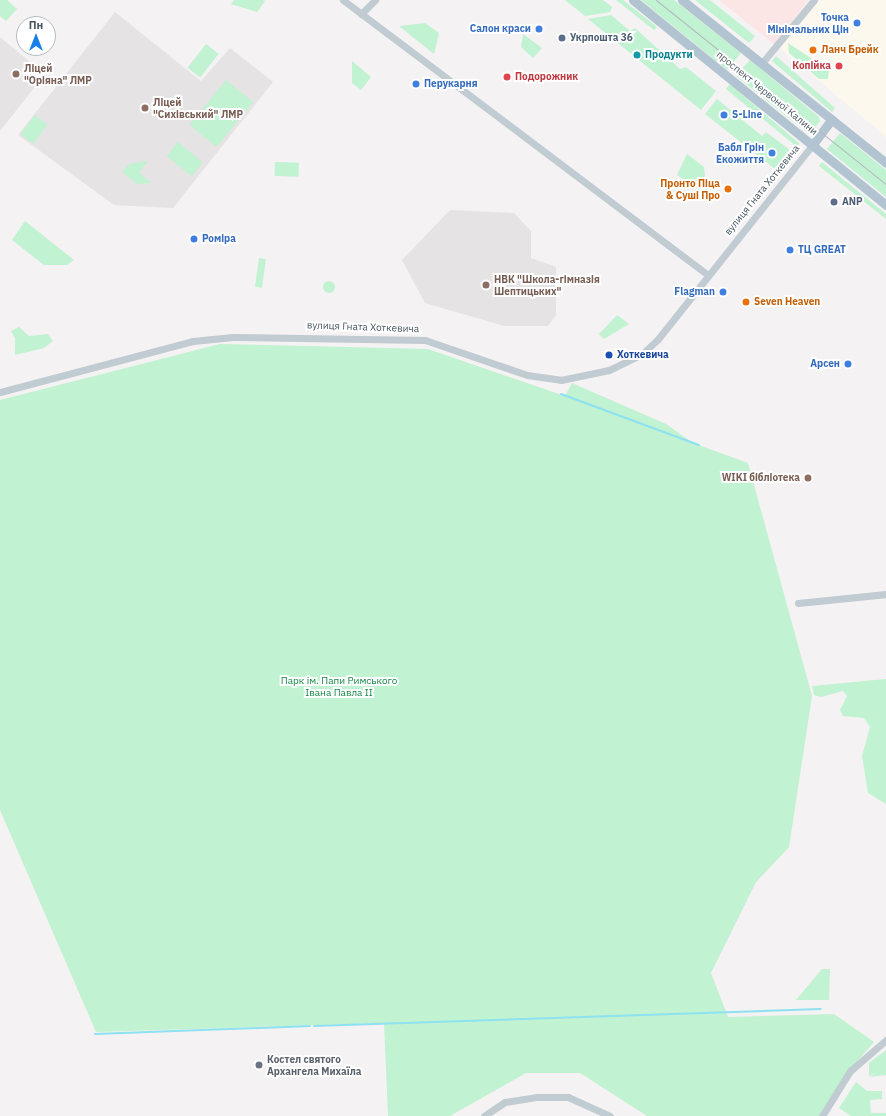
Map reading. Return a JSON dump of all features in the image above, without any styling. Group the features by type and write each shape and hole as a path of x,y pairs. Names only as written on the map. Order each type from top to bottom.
{"main road":[{"name":"проспект Червоної Калини","path":"633,0 813,144 886,205"},
{"name":"проспект Червоної Калини","path":"682,0 886,163"},
{"name":"вулиця Гната Хоткевича","path":"813,144 832,119"}],"street":[{"path":"343,0 708,275"},
{"path":"361,14 375,0"},
{"path":"762,63 814,0"},
{"name":"вулиця Гната Хоткевича","path":"0,392 178,345 233,337 425,340 527,375 561,380 585,377 642,354 658,339 813,144"},
{"path":"798,603 886,594"},
{"path":"822,1116 850,1071 886,1040"},
{"path":"484,1116 505,1102 538,1097 568,1097 610,1116"}],"shaded area":[{"path":"719,0 808,0 775,45"},
{"path":"819,0 886,0 886,137 780,48"},
{"name":"Ліцей \"Сихівський\" ЛМР","path":"115,12 201,81 230,48 273,82 173,208 114,205 18,135"},
{"name":"Ліцей \"Оріяна\" ЛМР","path":"0,37 16,50 16,56 23,56 29,61 34,88 0,131"},
{"name":"НВК \"Школа-гімназія Шептицьких\"","path":"450,210 514,213 531,231 531,258 556,267 556,315 548,326 504,326 425,303 402,260"}],"green space":[{"path":"0,0 7,0 17,9 6,21 0,16"},
{"path":"234,0 265,1 257,12 231,4"},
{"path":"565,0 603,0 612,7 610,12 585,16"},
{"path":"616,0 623,0 657,27 654,30"},
{"path":"641,0 674,0 741,53 727,70"},
{"path":"695,0 710,0 755,36 749,43"},
{"path":"611,15 630,31 635,28 680,69 686,67 716,91 701,110 588,19"},
{"path":"425,23 439,33 434,54 399,26"},
{"path":"523,34 542,48 533,58 521,47"},
{"path":"788,43 829,70 828,79 819,79 789,53"},
{"path":"206,44 219,54 200,77 188,68"},
{"path":"776,56 835,108 832,112 772,61"},
{"path":"750,60 819,117 820,121 811,132 805,131 736,76"},
{"path":"352,61 371,77 361,90 352,83"},
{"path":"226,80 253,102 217,147 189,125"},
{"path":"730,84 800,144 796,146 726,89"},
{"path":"717,99 762,136 766,132 794,153 779,172 705,114"},
{"path":"35,115 48,125 33,144 20,134"},
{"path":"840,133 886,170 886,197 827,149"},
{"path":"178,142 203,162 192,176 167,156"},
{"path":"687,154 704,167 707,195 677,175"},
{"path":"148,161 139,172 151,183 137,184 122,172 129,164"},
{"path":"275,162 299,163 298,177 275,176"},
{"path":"822,162 886,214 886,219 819,166"},
{"path":"25,221 74,260 67,265 44,265 12,240"},
{"path":"259,258 266,259 262,288 255,287"},
{"path":"327,281 331,281 335,287 331,293 327,293 323,289 323,285"},
{"path":"617,315 629,324 604,339 599,334"},
{"path":"19,327 29,336 48,334 53,341 44,348 15,355 15,338 11,331"},
{"name":"Парк ім. Папи Римського Івана Павла ІІ","path":"220,344 428,349 565,396 572,383 666,424 693,443 748,463 812,696 789,847 756,882 711,973 728,1017 834,1014 874,1042 847,1073 819,1116 647,1116 580,1073 526,1073 450,1116 388,1116 384,1023 96,1032 0,810 0,400"},
{"path":"886,679 886,804 868,793 862,756 870,727 864,718 843,716 840,710 847,696 843,691 821,697 814,695 812,686"},
{"path":"822,969 830,969 829,1000 796,1000"},
{"path":"886,1050 886,1075 869,1077 877,1072 869,1076 869,1063"},
{"path":"856,1082 867,1091 882,1091 882,1099 870,1100 871,1113 886,1113 886,1116 851,1116 839,1108"}],"waterway":[{"path":"561,394 699,445"},
{"path":"314,1026 821,1009"},
{"path":"95,1034 310,1026"}],"tram line":[{"path":"656,0 886,184"}],"place":[{"name":"Точка Мінімальних Цін","path":"857,23"},
{"name":"Салон краси","path":"539,29"},
{"name":"Укрпошта 36","path":"562,38"},
{"name":"Ланч Брейк","path":"813,50"},
{"name":"Продукти","path":"637,55"},
{"name":"Копійка","path":"839,66"},
{"name":"Ліцей \"Оріяна\" ЛМР","path":"16,74"},
{"name":"Подорожник","path":"507,77"},
{"name":"Перукарня","path":"416,84"},
{"name":"Ліцей \"Сихівський\" ЛМР","path":"145,108"},
{"name":"S-Line","path":"724,115"},
{"name":"Бабл Грін Eкожиття","path":"772,153"},
{"name":"Пронто Піца & Суші Про","path":"728,189"},
{"name":"ANP","path":"834,202"},
{"name":"Роміра","path":"194,239"},
{"name":"ТЦ GREAT","path":"790,250"},
{"name":"НВК \"Школа-гімназія Шептицьких\"","path":"486,285"},
{"name":"Flagman","path":"723,292"},
{"name":"Seven Heaven","path":"746,302"},
{"name":"Хоткевича","path":"609,355"},
{"name":"Арсен","path":"848,364"},
{"name":"WIKI бібліотека","path":"808,478"},
{"name":"Костел святого Архангела Михаїла","path":"259,1065"}]}
